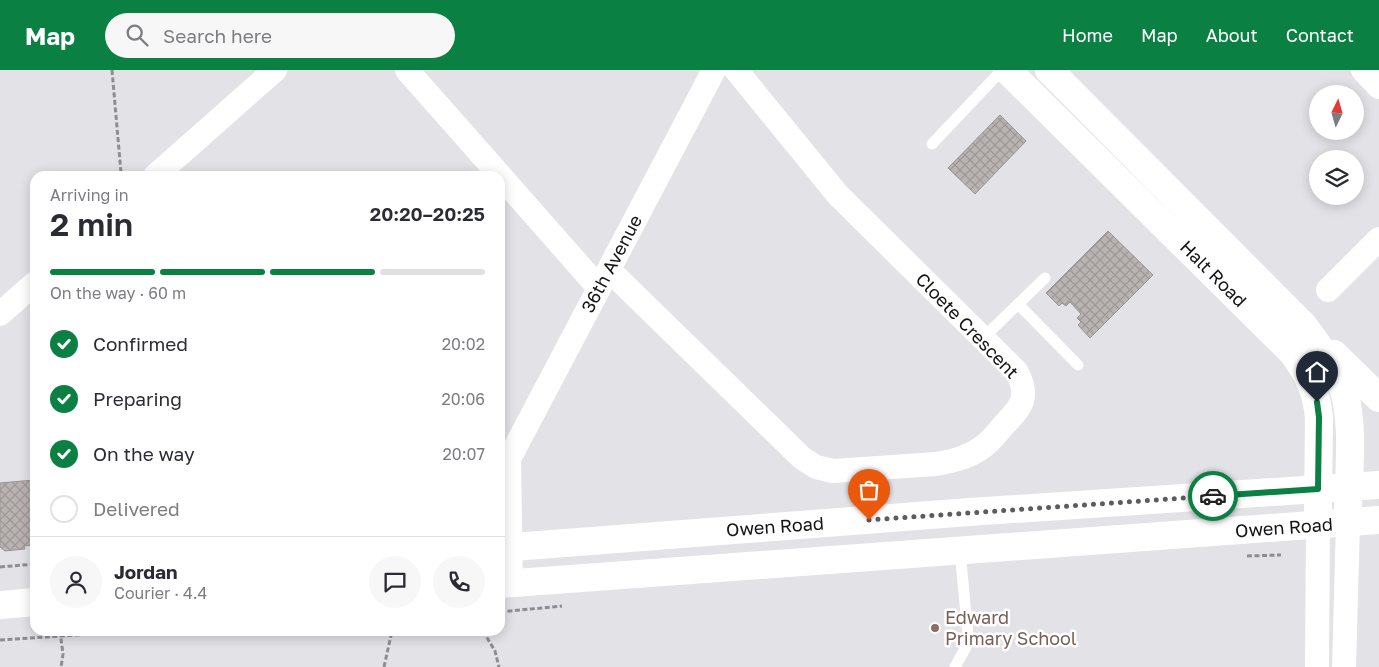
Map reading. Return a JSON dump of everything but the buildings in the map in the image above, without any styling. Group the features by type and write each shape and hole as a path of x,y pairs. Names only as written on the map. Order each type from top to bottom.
{"street":[{"path":"161,171 275,70"},
{"name":"Cloete Crescent","path":"407,70 502,171"},
{"name":"36th Avenue","path":"506,583 505,453 604,279 714,70"},
{"name":"Cloete Crescent","path":"505,174 604,279 802,458 816,467 833,471 936,464 965,456 985,446 1018,411 1021,404 1023,389 1016,371 838,195 736,70"},
{"name":"Halt Road","path":"1007,70 1293,353 1307,373 1314,389 1319,417 1318,525"},
{"name":"Halt Road","path":"1049,70 1304,326 1336,373 1344,390 1350,428 1348,523"},
{"path":"1363,70 1379,87"},
{"path":"1328,290 1379,239"},
{"path":"0,314 30,287"},
{"path":"1304,326 1379,398"},
{"name":"Owen Road","path":"505,548 969,512 1379,485"},
{"name":"Owen Road","path":"506,583 1379,520"},
{"path":"1344,667 1348,523"},
{"path":"1317,667 1318,525"},
{"path":"0,605 30,602"}],"lane":[{"path":"932,144 1002,70"},
{"path":"983,338 1045,278"},
{"path":"1018,304 1078,364"},
{"path":"956,667 966,647 968,636 960,551"}],"path":[{"path":"112,70 121,171"},
{"path":"0,567 30,564"},
{"path":"0,640 40,636"},
{"path":"60,636 63,654 61,667"},
{"path":"384,667 391,636"},
{"path":"486,636 495,651 499,667"}],"way so far":[{"path":"869,520 1213,496"}],"place":[{"name":"Edward Primary School","path":"935,628"}],"route":[{"path":"1213,496 1318,489 1319,417 1317,402"}]}
